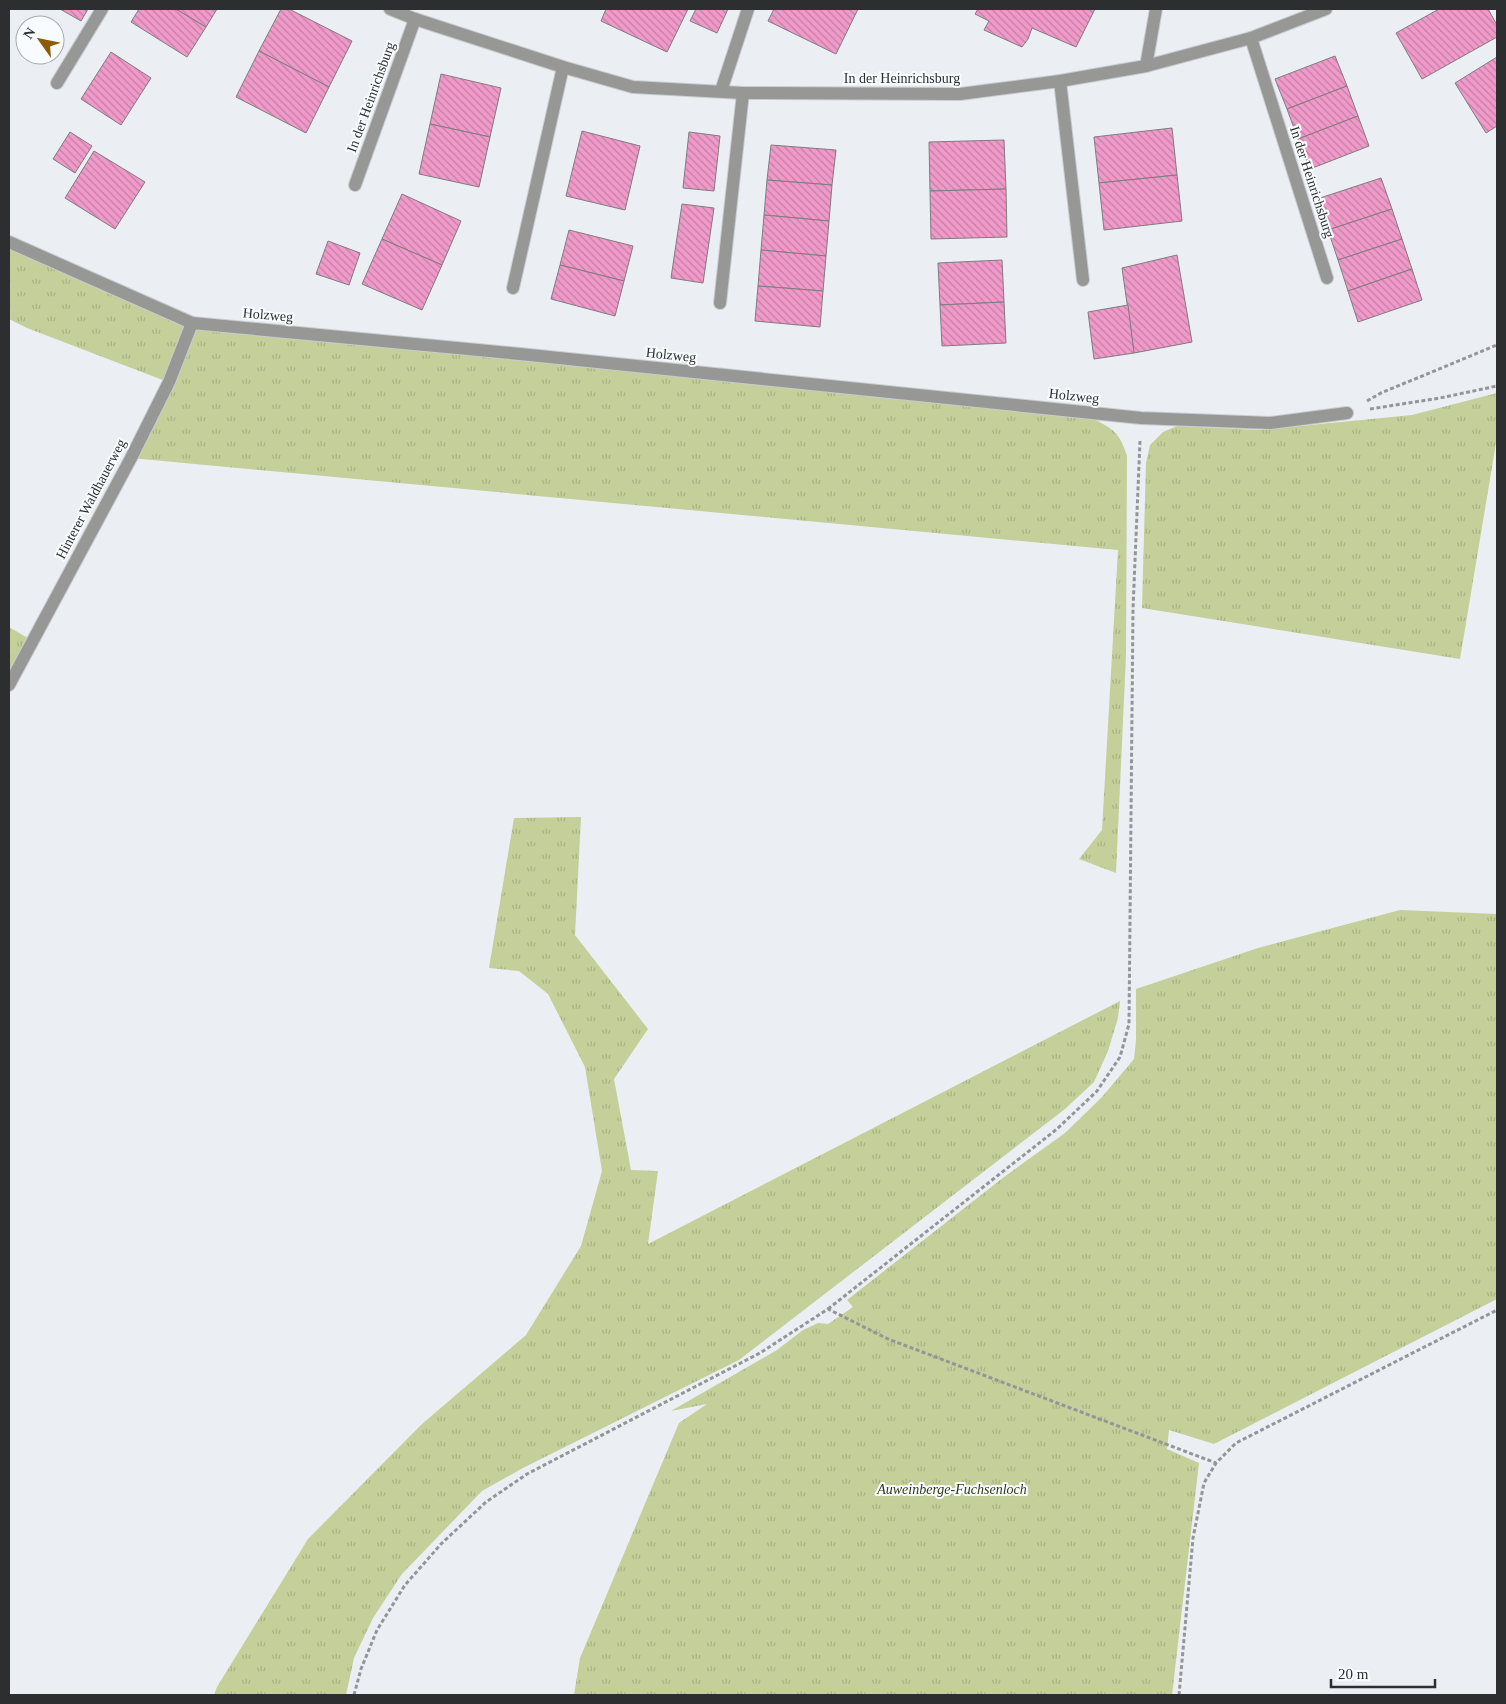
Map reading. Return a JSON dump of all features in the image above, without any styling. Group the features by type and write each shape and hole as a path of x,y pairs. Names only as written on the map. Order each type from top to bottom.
{"street":[{"path":"57,83 102,9"},
{"name":"In der Heinrichsburg","path":"390,9 415,20 563,67 634,87 743,93 960,94 1060,81 1146,66 1251,38 1326,9"},
{"path":"722,91 748,9"},
{"path":"1146,66 1156,9"},
{"name":"In der Heinrichsburg","path":"355,186 415,20"},
{"name":"In der Heinrichsburg","path":"1251,38 1327,278"},
{"path":"513,288 563,67"},
{"path":"1060,81 1083,280"},
{"path":"720,303 743,93"},
{"name":"Holzweg","path":"9,242 192,323 520,354 1141,418 1270,423 1347,413"},
{"name":"Hinterer Waldhauerweg","path":"9,685 135,450 169,382 192,323"}],"path":[{"path":"1347,413 1381,393 1497,345"},
{"path":"1347,413 1440,398 1497,386"},
{"path":"354,1695 361,1669 377,1630 405,1585 441,1544 486,1502 527,1474 760,1353 828,1309 1057,1129 1097,1091 1120,1057 1129,1024 1133,610 1141,418"},
{"path":"828,1309 888,1338 1216,1463"},
{"path":"1179,1695 1193,1538 1204,1483 1216,1463 1236,1443 1497,1310"}],"green space":[{"path":"9,242 192,323 1092,418 1106,425 1118,436 1127,456 1126,656 1116,873 1079,859 1102,830 1118,550 131,458 168,382 27,328 9,319"},
{"path":"1497,393 1497,437 1460,659 1142,608 1146,463 1150,445 1163,432 1177,426 1260,430 1412,415"},
{"path":"9,627 33,641 9,685"},
{"path":"581,817 575,935 648,1029 614,1079 631,1170 658,1171 648,1244 1120,1001 1118,1018 1108,1051 1094,1082 1065,1109 739,1360 523,1468 482,1491 402,1574 373,1618 354,1658 346,1695 214,1695 217,1687 308,1539 422,1424 526,1335 581,1246 602,1171 585,1067 548,994 519,971 489,968 514,818"},
{"name":"Auweinberge-Fuchsenloch","path":"1400,910 1497,914 1497,1299 1214,1444 1169,1430 1167,1449 1199,1463 1172,1695 574,1695 580,1658 679,1423 707,1404 671,1411 777,1350 803,1330 818,1323 828,1324 853,1307 847,1300 1004,1177 1065,1133 1102,1097 1134,1059 1136,989 1258,948"}],"building":[{"path":"60,9 88,9 81,21"},
{"path":"139,9 176,9 206,27 187,57 131,22"},
{"path":"176,9 217,9 206,27"},
{"path":"281,9 289,9 352,41 329,87 259,51"},
{"path":"606,9 688,9 667,52 601,21"},
{"path":"696,9 728,9 717,33 690,21"},
{"path":"774,9 858,9 836,54 768,21"},
{"path":"978,9 1095,9 1076,47 1032,28 1028,39 1022,47 984,30 989,21 975,14"},
{"path":"1439,9 1488,9 1497,25 1497,37 1422,79 1396,33"},
{"path":"259,51 329,87 306,133 236,97"},
{"path":"111,52 151,78 121,125 81,99"},
{"path":"1335,56 1347,86 1287,109 1275,79"},
{"path":"1497,57 1497,126 1486,133 1455,83"},
{"path":"441,74 501,88 490,137 430,124"},
{"path":"1347,86 1358,116 1298,139 1287,109"},
{"path":"1358,116 1369,146 1310,169 1298,139"},
{"path":"430,124 490,137 479,187 419,174"},
{"path":"1172,128 1177,175 1099,183 1094,137"},
{"path":"582,131 640,146 625,210 566,196"},
{"path":"70,132 92,146 75,173 53,159"},
{"path":"689,132 720,136 714,191 683,188"},
{"path":"1004,140 1006,189 930,191 929,142"},
{"path":"771,145 836,150 832,185 767,180"},
{"path":"94,151 145,182 115,229 65,198"},
{"path":"1177,175 1182,221 1104,230 1099,183"},
{"path":"1381,178 1392,209 1328,230 1317,199"},
{"path":"767,180 832,185 829,221 764,215"},
{"path":"1006,189 1007,237 931,239 930,191"},
{"path":"402,194 461,221 442,265 382,239"},
{"path":"682,204 714,208 703,283 671,278"},
{"path":"1392,209 1402,239 1338,260 1328,230"},
{"path":"764,215 829,221 826,256 761,250"},
{"path":"569,230 633,246 624,281 560,265"},
{"path":"382,239 442,265 422,310 362,284"},
{"path":"1402,239 1412,269 1348,291 1338,260"},
{"path":"328,241 360,253 349,285 316,274"},
{"path":"761,250 826,256 823,291 758,286"},
{"path":"1177,255 1192,342 1134,353 1122,268"},
{"path":"1002,260 1004,302 940,305 938,263"},
{"path":"560,265 624,281 615,316 551,299"},
{"path":"1412,269 1422,300 1358,322 1348,291"},
{"path":"758,286 823,291 820,327 755,321"},
{"path":"1004,302 1006,343 942,346 940,305"},
{"path":"1128,305 1134,353 1094,359 1088,312"}]}
